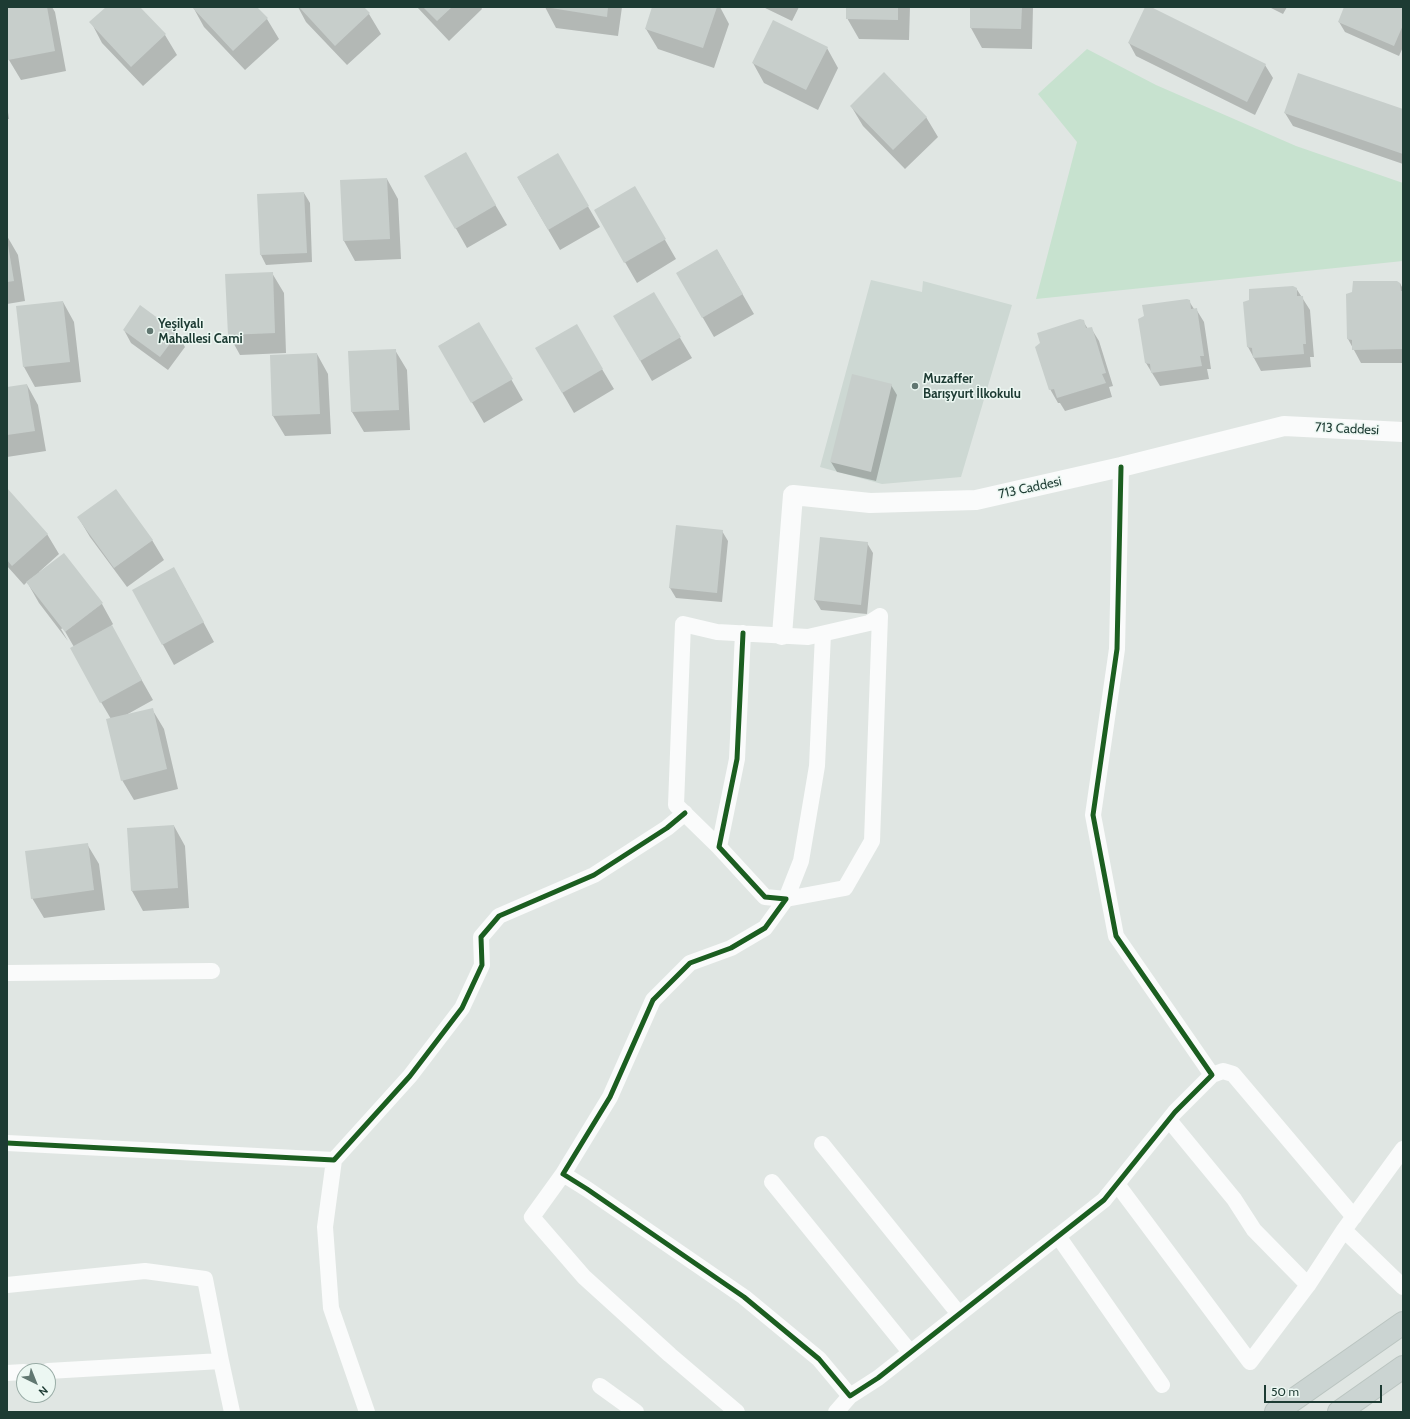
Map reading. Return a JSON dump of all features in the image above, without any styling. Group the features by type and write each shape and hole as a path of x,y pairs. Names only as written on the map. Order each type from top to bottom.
{"main road":[{"path":"1276,1412 1403,1323"},
{"path":"1339,1412 1403,1367"}],"street":[{"name":"713 Caddesi","path":"782,635 793,495 870,503 976,500 1121,467 1284,426 1403,432"},
{"path":"1121,467 1117,649 1093,815 1116,936 1212,1075"},
{"path":"880,616 872,841 845,888 786,899 765,897 676,805 683,624 717,632 782,635 808,637 869,623 880,616"},
{"path":"718,847 737,759 743,633"},
{"path":"738,1412 670,1355 584,1277 532,1217 562,1174 610,1097 653,1000 690,963 731,948 765,928 786,899 801,861 817,766 823,634"},
{"path":"367,1412 330,1308 325,1228 334,1160 410,1076 462,1008 482,965 481,937 499,916 594,876 668,828 685,813"},
{"path":"7,972 212,971"},
{"path":"836,1412 850,1396 878,1378 1104,1200 1169,1120 1212,1075 1223,1071 1233,1074 1354,1216"},
{"path":"1169,1120 1234,1199 1254,1230 1308,1284"},
{"path":"7,1143 334,1160"},
{"path":"822,1144 959,1314"},
{"path":"1117,1184 1250,1362 1308,1284 1344,1230 1403,1149"},
{"path":"562,1174 587,1189 744,1297 818,1359 850,1396"},
{"path":"772,1182 910,1352"},
{"path":"1344,1230 1403,1287"},
{"path":"1058,1236 1162,1385"},
{"path":"7,1285 145,1272 205,1279 232,1412"},
{"path":"56,1371 221,1361"},
{"path":"600,1386 636,1412"}],"shaded area":[{"name":"Muzaffer Barışyurt İlkokulu","path":"871,280 922,292 923,281 1012,305 961,477 882,484 820,467"}],"green space":[{"path":"1087,49 1156,85 1296,146 1403,183 1403,261 1036,299 1077,142 1038,94"}],"building":[{"path":"7,7 47,7 55,51 8,60"},
{"path":"106,7 140,7 166,34 131,67 89,22"},
{"path":"192,7 257,7 268,18 233,51"},
{"path":"299,7 364,7 370,13 335,46"},
{"path":"423,7 452,7 437,21"},
{"path":"545,7 608,7 607,17"},
{"path":"652,7 717,7 703,48 645,29"},
{"path":"846,7 898,7 898,20 846,19"},
{"path":"970,7 1022,7 1021,29 970,28"},
{"path":"1145,7 1151,7 1266,64 1247,102 1128,43"},
{"path":"1344,7 1403,7 1403,25 1394,46 1338,22"},
{"path":"773,20 828,47 806,90 752,63"},
{"path":"884,72 927,117 893,150 850,106"},
{"path":"1298,73 1403,109 1403,154 1284,113"},
{"path":"466,152 496,205 455,229 424,176"},
{"path":"558,153 589,206 548,230 517,177"},
{"path":"387,178 390,239 343,241 340,180"},
{"path":"635,186 666,239 624,263 594,210"},
{"path":"304,192 307,253 260,255 257,194"},
{"path":"7,239 14,281 7,282"},
{"path":"717,249 743,294 702,318 676,273"},
{"path":"273,272 275,333 228,335 225,274"},
{"path":"1353,281 1397,281 1400,283 1401,291 1403,291 1403,349 1352,350 1352,340 1347,339 1346,294 1352,292"},
{"path":"1293,286 1297,288 1297,296 1303,296 1306,344 1303,344 1304,354 1253,358 1252,348 1247,347 1243,302 1249,300 1249,289"},
{"path":"654,292 681,337 640,361 613,316"},
{"path":"1187,299 1190,300 1191,309 1197,308 1204,356 1200,356 1202,366 1151,373 1150,364 1145,363 1138,319 1144,316 1142,305"},
{"path":"63,301 70,362 23,367 16,306"},
{"name":"Yeşilyalı Mahallesi Cami","path":"140,305 178,333 160,357 123,330"},
{"path":"1080,319 1084,320 1086,328 1092,327 1106,373 1102,374 1106,383 1057,398 1054,389 1049,390 1035,347 1040,343 1037,333"},
{"path":"479,322 513,379 471,403 438,346"},
{"path":"577,324 603,369 562,393 535,348"},
{"path":"396,349 399,410 351,412 348,351"},
{"path":"317,353 320,414 272,416 270,355"},
{"path":"852,374 892,384 871,472 830,462"},
{"path":"27,384 35,431 7,435 7,387"},
{"path":"7,488 48,534 12,566 7,560"},
{"path":"116,489 153,540 114,568 77,517"},
{"path":"676,525 723,530 717,593 669,588"},
{"path":"820,537 868,542 861,605 814,600"},
{"path":"64,553 103,603 65,632 26,582"},
{"path":"174,567 204,622 162,645 132,590"},
{"path":"112,625 142,680 100,703 70,648"},
{"path":"153,708 167,769 121,781 106,719"},
{"path":"174,825 178,888 131,891 127,828"},
{"path":"88,843 94,890 31,899 25,851"}],"cycle path":[{"path":"743,633 737,759 719,847 765,897 786,899 765,928 731,948 690,963 653,1000 610,1097 563,1174 744,1297 819,1359 850,1396 878,1378 1104,1200 1175,1112 1212,1075 1116,936 1093,815 1117,649 1121,467"},
{"path":"7,1143 334,1160 410,1076 462,1008 482,965 481,937 499,916 594,875 667,828 685,813"}],"place":[{"name":"Yeşilyalı Mahallesi Cami","path":"150,331"},
{"name":"Muzaffer Barışyurt İlkokulu","path":"915,386"}]}
